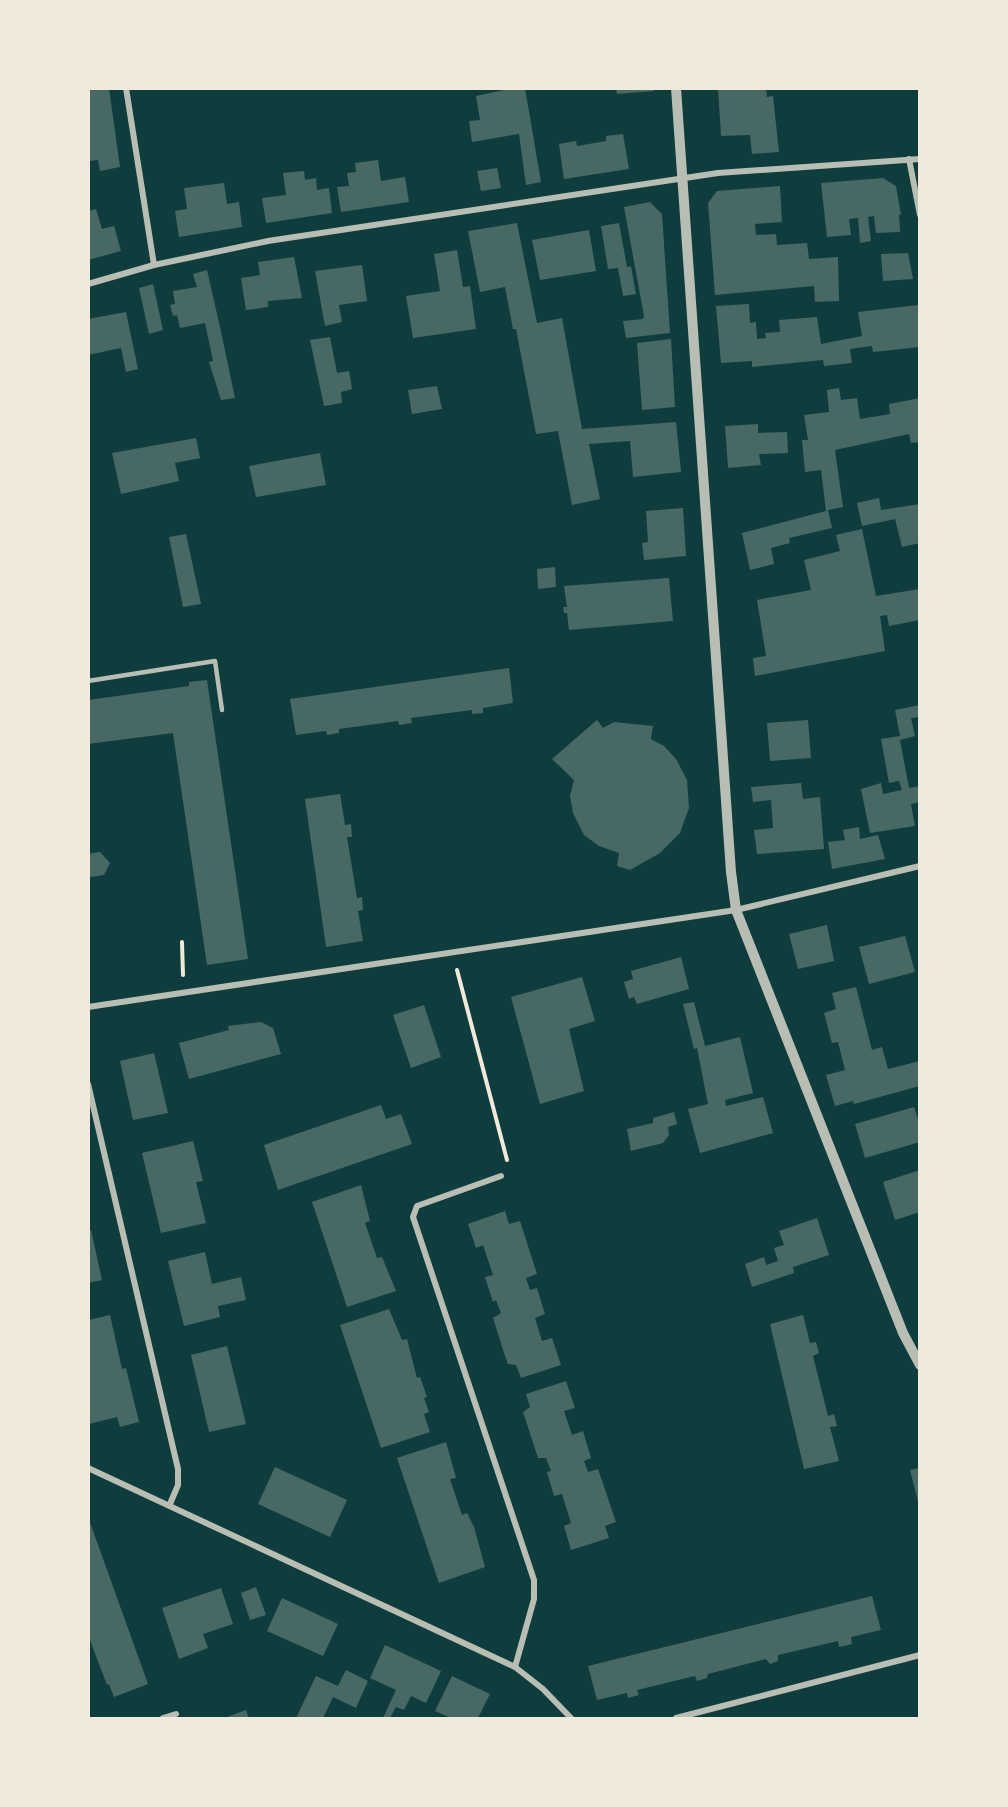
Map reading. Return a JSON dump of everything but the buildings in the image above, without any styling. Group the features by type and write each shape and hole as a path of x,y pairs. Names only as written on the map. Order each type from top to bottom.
{"street":[{"path":"126,88 154,265"},
{"path":"676,88 731,872 736,909 903,1333 920,1365"},
{"path":"909,159 920,215"},
{"path":"88,284 154,265 268,241 683,178 728,172 920,159"},
{"path":"88,1007 736,909 920,866"},
{"path":"88,1084 178,1469 178,1485 170,1504"},
{"path":"501,1176 417,1206 413,1217 534,1580 534,1599 515,1667"},
{"path":"88,1468 170,1504 515,1667 543,1689 571,1719"},
{"path":"676,1719 920,1655"},
{"path":"163,1719 176,1714"}],"lane":[{"path":"88,681 215,661 222,710"}],"path":[{"path":"182,942 183,979"},
{"path":"452,953 509,1166 501,1176"}]}
